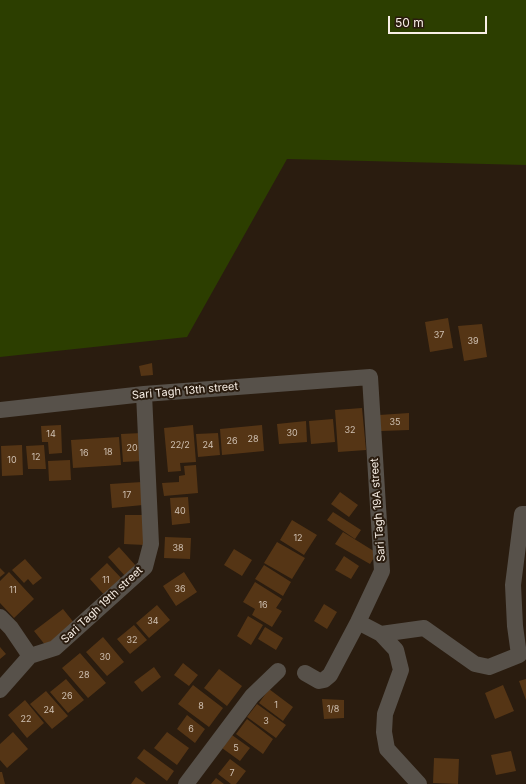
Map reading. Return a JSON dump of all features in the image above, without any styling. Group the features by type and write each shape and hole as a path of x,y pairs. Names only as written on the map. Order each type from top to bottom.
{"street":[{"name":"Sari Tagh 13th street","path":"0,410 144,394 370,377"},
{"name":"Sari Tagh 19A street","path":"305,673 319,681 324,680 329,676 358,622 382,572 370,377"},
{"name":"Sari Tagh 19th street","path":"30,656 55,648 145,568 151,544 144,394"},
{"path":"381,634 424,628 475,664 489,667 519,655 521,624 513,585 522,514 526,514"},
{"path":"0,617 11,628 30,656 0,690"},
{"path":"358,622 381,634 396,650 401,670 385,714 384,732 387,749 419,784"},
{"path":"186,784 252,696 278,671"}],"green space":[{"path":"0,0 526,0 526,165 287,159 187,337 0,357"}],"building":[{"path":"448,318 453,348 430,352 425,322"},
{"path":"482,324 487,357 464,361 458,326"},
{"path":"152,363 153,375 141,376 139,366"},
{"path":"362,408 366,450 338,452 335,410"},
{"path":"409,413 409,430 381,431 379,415"},
{"path":"333,419 335,442 311,444 309,421"},
{"path":"306,421 307,442 279,444 277,424"},
{"path":"61,425 62,453 49,454 48,442 42,442 41,426"},
{"path":"193,425 196,462 180,463 181,471 168,472 164,428"},
{"path":"262,425 264,451 222,455 220,429"},
{"path":"142,433 143,461 123,462 121,434"},
{"path":"218,433 220,455 198,457 196,434"},
{"path":"119,437 121,465 73,468 71,440"},
{"path":"22,445 23,475 2,476 1,446"},
{"path":"44,445 46,469 28,469 26,446"},
{"path":"70,460 71,480 49,481 48,461"},
{"path":"196,465 198,493 164,496 162,483 179,482 179,476 185,475 184,466"},
{"path":"142,482 143,505 112,508 110,484"},
{"path":"340,492 358,505 349,517 331,504"},
{"path":"188,497 190,523 172,525 170,498"},
{"path":"333,512 361,530 355,539 327,520"},
{"path":"125,515 146,515 145,545 124,544"},
{"path":"292,520 317,535 304,555 280,540"},
{"path":"343,532 377,553 370,564 335,544"},
{"path":"165,537 191,538 190,559 164,558"},
{"path":"277,542 305,558 292,579 264,563"},
{"path":"119,547 136,566 125,576 108,557"},
{"path":"234,549 252,560 242,576 224,565"},
{"path":"344,556 359,566 351,579 335,570"},
{"path":"25,559 42,578 33,585 28,579 24,583 12,570"},
{"path":"107,563 123,580 106,597 90,579"},
{"path":"264,565 291,582 283,596 255,579"},
{"path":"0,568 5,573 0,577"},
{"path":"9,572 34,599 14,618 0,603 0,581"},
{"path":"184,572 197,592 176,606 163,586"},
{"path":"255,582 282,599 276,608 282,611 272,627 252,615 255,609 243,602"},
{"path":"324,604 337,612 327,629 314,621"},
{"path":"157,605 170,620 149,638 136,623"},
{"path":"63,609 75,624 46,646 34,631"},
{"path":"248,616 263,625 251,645 237,636"},
{"path":"134,625 147,640 130,654 117,639"},
{"path":"265,627 283,638 276,650 258,639"},
{"path":"103,637 124,662 107,676 86,652"},
{"path":"0,647 6,654 0,659"},
{"path":"80,653 106,683 88,698 62,668"},
{"path":"183,663 198,675 189,686 174,675"},
{"path":"154,667 161,677 142,692 134,682"},
{"path":"219,669 242,686 227,706 204,688"},
{"path":"66,679 84,700 68,713 50,692"},
{"path":"526,679 526,700 519,681"},
{"path":"193,685 223,708 209,727 178,704"},
{"path":"503,685 514,711 495,719 485,693"},
{"path":"269,689 293,707 283,721 259,703"},
{"path":"46,691 68,716 52,729 30,704"},
{"path":"322,699 344,700 344,718 324,719"},
{"path":"25,700 44,723 27,738 8,715"},
{"path":"257,704 286,725 276,738 247,717"},
{"path":"187,715 205,729 195,743 177,729"},
{"path":"247,719 273,739 263,754 236,734"},
{"path":"13,732 28,749 7,768 0,760 0,744"},
{"path":"167,732 189,748 177,765 154,748"},
{"path":"232,735 250,748 240,761 222,748"},
{"path":"144,749 174,771 167,781 137,758"},
{"path":"511,751 516,771 496,775 491,755"},
{"path":"434,758 459,759 458,784 433,783"},
{"path":"230,759 246,771 236,784 231,784 218,774"},
{"path":"0,772 2,772 5,784 0,784"},
{"path":"136,777 146,784 131,784"},
{"path":"216,778 224,784 211,784"}]}
